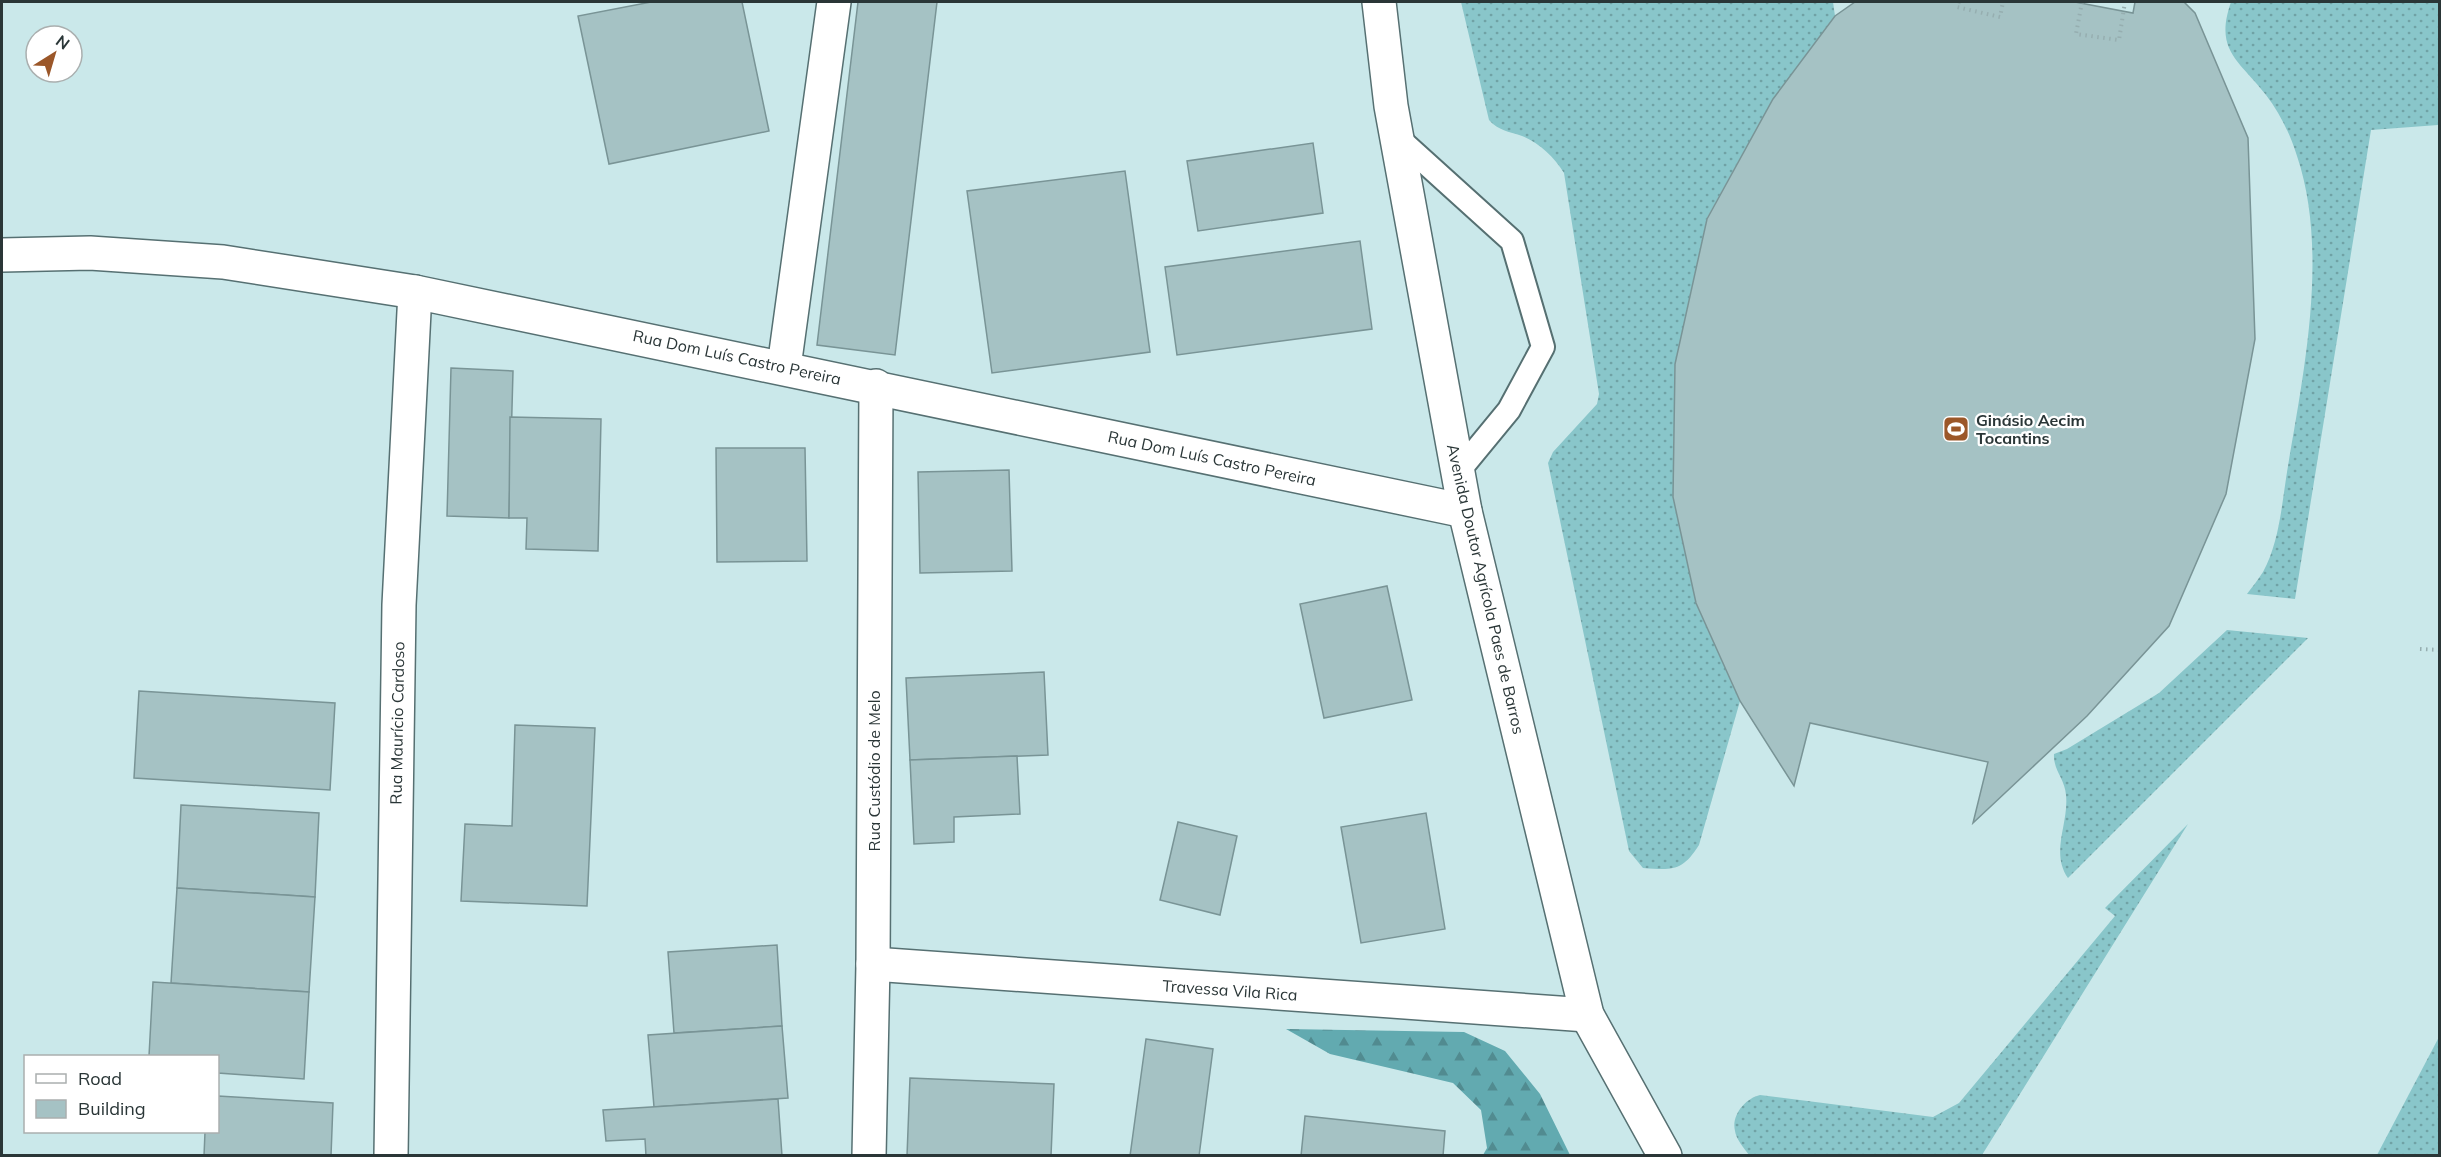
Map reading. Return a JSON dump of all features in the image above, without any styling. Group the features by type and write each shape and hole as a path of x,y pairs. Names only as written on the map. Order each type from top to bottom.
{"street":[{"path":"784,367 834,2"},
{"name":"Avenida Doutor Agrícola Paes de Barros","path":"1379,2 1396,137 1465,511 1587,1015 1665,1155"},
{"name":"Rua Dom Luís Castro Pereira","path":"2,255 90,253 223,262 415,292 876,386 1465,511"},
{"name":"Rua Maurício Cardoso","path":"391,1155 399,605 415,292"},
{"name":"Rua Custódio de Melo","path":"869,1155 873,964 876,386"},
{"name":"Travessa Vila Rica","path":"873,964 1587,1015"}],"lane":[{"path":"1396,137 1512,241 1543,347 1509,410 1458,472"}],"path":[{"path":"1959,2 1958,7 2000,17 2003,2"},
{"path":"2082,2 2076,34 2119,40 2125,2"},
{"path":"2420,649 2439,650"}],"shaded area":[{"path":"1461,2 1833,2 1835,16 1773,99 1707,218 1675,364 1673,497 1696,603 1740,701 1699,845 1681,865 1669,869 1643,868 1629,851 1548,463 1553,452 1597,404 1599,394 1564,173 1556,161 1540,147 1522,136 1500,129 1489,120"},
{"path":"2231,2 2438,2 2438,125 2371,130 2295,599 2247,594 2269,560 2280,520 2306,351 2312,271 2311,231 2306,193 2297,156 2288,132 2271,102 2232,54 2227,44 2227,19"},
{"path":"2227,630 2308,638 2068,878 2063,868 2060,848 2066,795 2064,784 2055,765 2054,754 2067,749 2159,693"},
{"path":"2188,824 1982,1155 1749,1155 1736,1134 1735,1119 1745,1103 1760,1095 1933,1117 1959,1103 2115,916 2105,908"},
{"path":"2439,1037 2439,1155 2377,1155"}],"green space":[{"path":"1286,1029 1464,1032 1505,1051 1540,1094 1570,1155 1483,1155 1487,1148 1481,1110 1453,1083 1330,1054"}],"building":[{"path":"651,2 742,2 769,131 609,164 578,16"},
{"path":"858,2 937,2 895,355 817,345"},
{"name":"Ginásio Aecim Tocantins","path":"1855,2 2075,2 2133,13 2135,2 2184,2 2195,13 2248,138 2255,339 2226,494 2169,626 2087,716 1973,823 1988,762 1810,723 1794,786 1740,701 1696,603 1673,497 1675,364 1707,219 1773,99 1835,16"},
{"path":"1313,143 1323,213 1198,231 1187,161"},
{"path":"1125,171 1150,352 992,373 967,191"},
{"path":"1360,241 1372,329 1177,355 1165,267"},
{"path":"451,368 513,371 509,518 447,516"},
{"path":"510,417 601,419 598,551 526,549 527,518 509,518"},
{"path":"716,448 805,448 807,561 717,562"},
{"path":"1009,470 1012,571 920,573 918,472"},
{"path":"1387,586 1412,700 1324,718 1300,604"},
{"path":"1044,672 1048,755 910,760 906,678"},
{"path":"139,691 335,703 330,790 134,778"},
{"path":"515,725 595,728 587,906 461,901 465,824 512,826"},
{"path":"1017,756 1020,814 954,817 954,842 914,844 910,760"},
{"path":"181,805 319,813 315,897 177,888"},
{"path":"1426,813 1445,929 1361,943 1341,827"},
{"path":"1178,822 1237,836 1220,915 1160,900"},
{"path":"177,888 315,897 309,992 171,983"},
{"path":"777,945 782,1026 674,1033 668,952"},
{"path":"153,982 309,992 304,1079 219,1073 219,1055 149,1055"},
{"path":"782,1026 788,1098 654,1107 648,1035"},
{"path":"1146,1039 1213,1049 1199,1156 1130,1156"},
{"path":"910,1078 1054,1084 1051,1156 907,1156"},
{"path":"219,1096 333,1103 331,1156 204,1156 205,1133 219,1133"},
{"path":"778,1099 782,1156 646,1156 645,1139 606,1141 603,1110"},
{"path":"1305,1116 1445,1131 1443,1156 1301,1156"}],"place":[{"name":"Ginásio Aecim Tocantins","path":"1956,429"}]}
